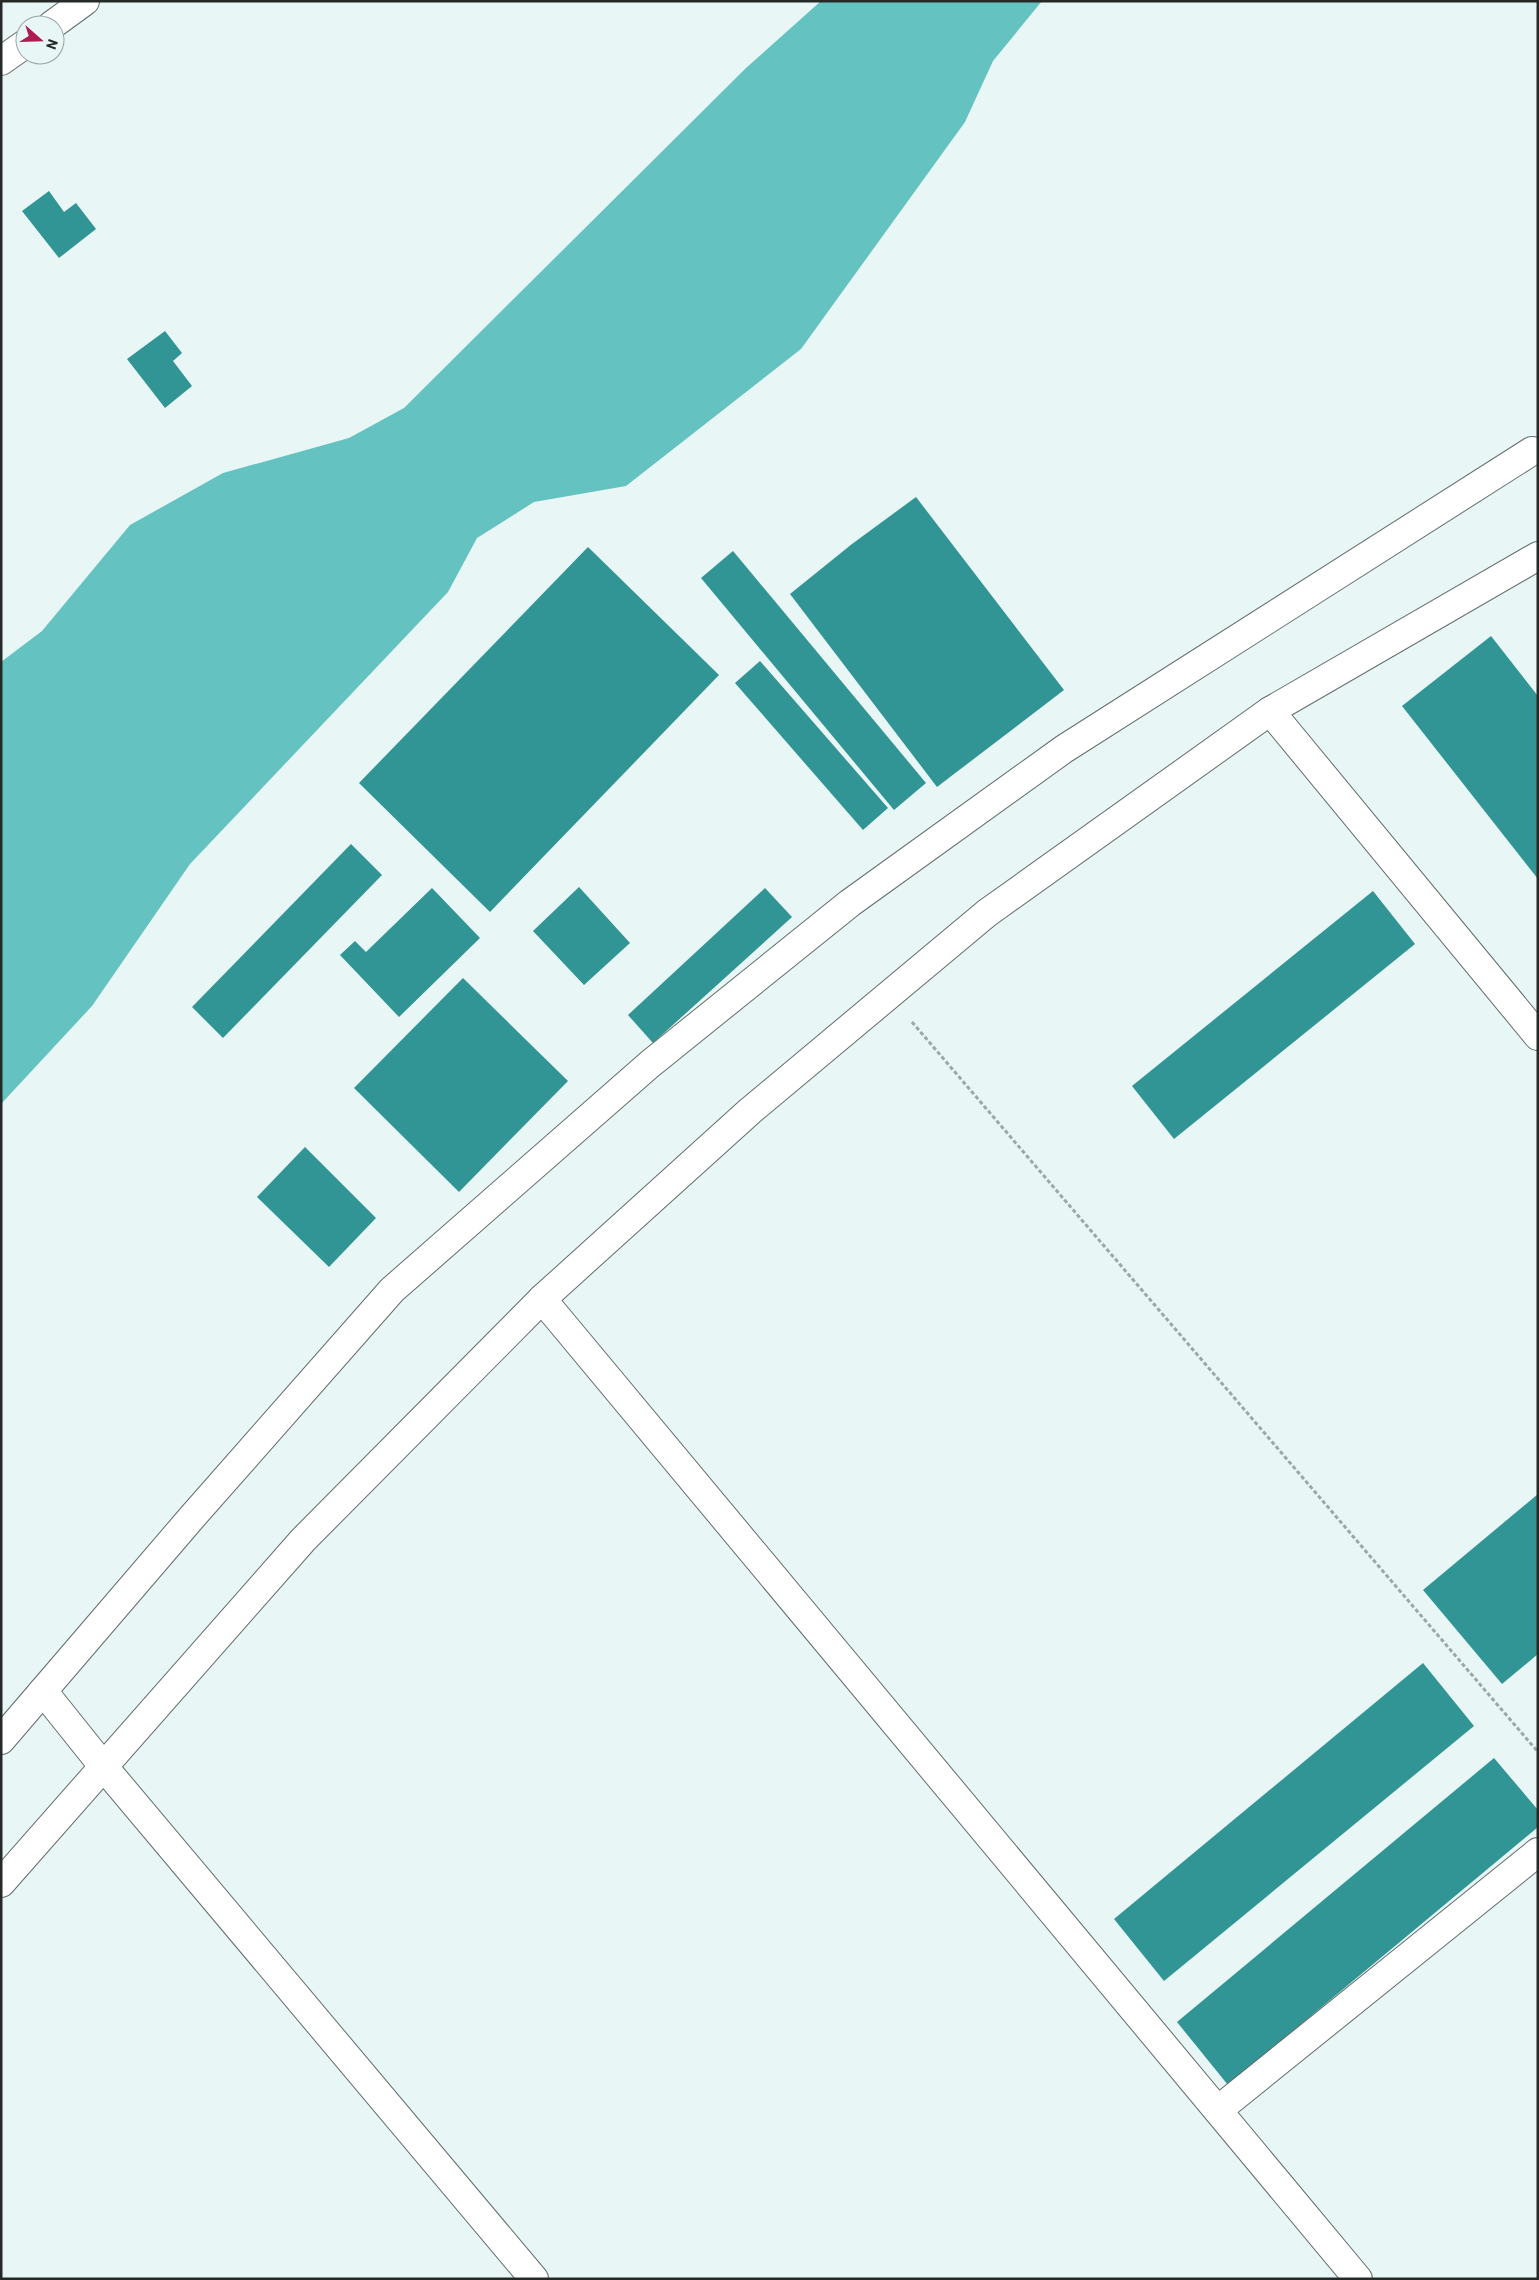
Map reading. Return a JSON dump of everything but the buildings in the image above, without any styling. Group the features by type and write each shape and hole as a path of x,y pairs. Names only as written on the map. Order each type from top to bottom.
{"street":[{"path":"65,16 85,1"},
{"path":"1,61 15,51"},
{"path":"1,1740 392,1290 650,1064 850,902 1064,749 1532,451"},
{"path":"1,1883 303,1540 542,1299 750,1111 987,913 1270,711 1538,556"},
{"path":"1270,711 1538,1036"},
{"path":"542,1299 1358,2279"},
{"path":"43,1691 103,1766 534,2279"},
{"path":"1218,2110 1538,1852"}],"path":[{"path":"889,995 1538,1752"}],"water":[{"path":"821,1 1042,1 993,61 965,122 801,349 626,486 534,502 477,538 448,592 190,864 92,1006 1,1104 1,662 42,631 130,525 223,473 349,438 404,408 746,68"}]}
